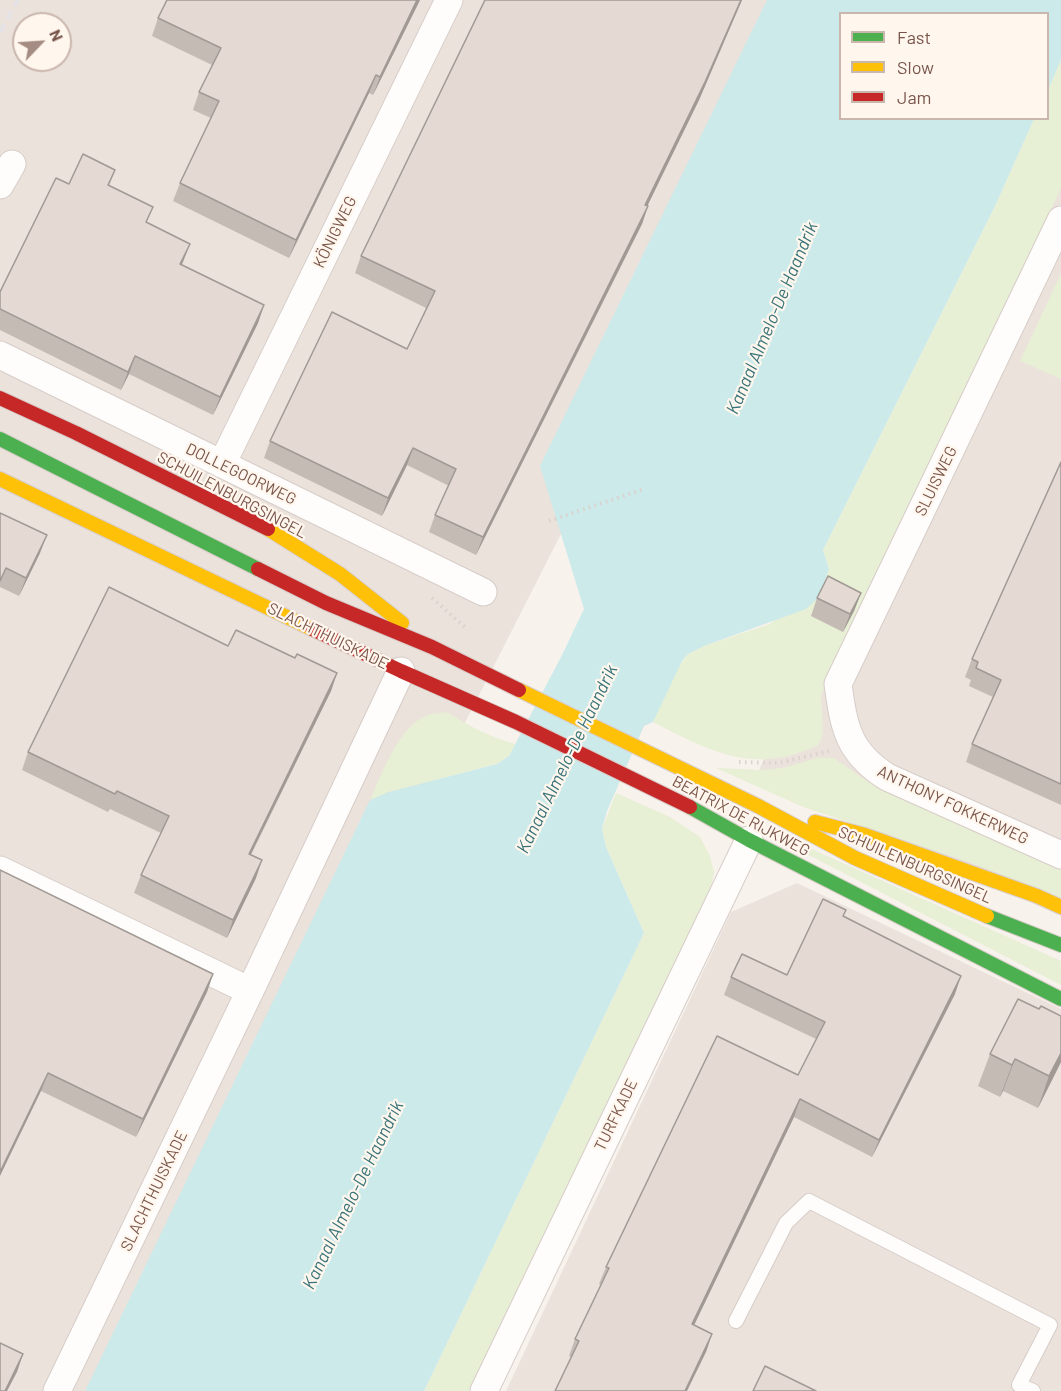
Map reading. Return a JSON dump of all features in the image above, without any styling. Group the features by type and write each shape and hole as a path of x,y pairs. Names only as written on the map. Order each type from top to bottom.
{"main road":[{"name":"SCHUILENBURGSINGEL","path":"0,398 76,433 267,528 340,574 432,647"},
{"name":"SCHUILENBURGSINGEL","path":"0,439 326,603 432,647 650,753 758,806 855,858 973,910 1061,945"},
{"name":"SLACHTHUISKADE","path":"0,478 401,671"},
{"name":"BEATRIX DE RIJKWEG","path":"401,671 516,722 700,812 749,840 1061,999"},
{"name":"SCHUILENBURGSINGEL","path":"758,806 865,835 1037,896 1061,907"}],"street":[{"name":"KÖNIGWEG","path":"222,464 449,0"},
{"name":"SLUISWEG","path":"853,745 843,721 838,684 1061,220"},
{"name":"DOLLEGOORWEG","path":"0,355 483,592"},
{"name":"SLACHTHUISKADE","path":"57,1391 401,671"},
{"name":"ANTHONY FOKKERWEG","path":"853,745 869,766 887,777 1061,855"},
{"name":"TURFKADE","path":"484,1391 749,840"},
{"path":"0,870 250,991"}],"lane":[{"path":"736,1321 786,1223 808,1201 1050,1325 1019,1385 1033,1391"}],"path":[{"path":"549,520 644,489"},
{"path":"429,596 469,630"},
{"path":"738,762 779,763 853,745"}],"shaded area":[{"path":"0,0 792,0 768,127 125,1391 0,1391"},
{"path":"1061,141 1061,916 755,778 1000,281"},
{"path":"797,883 1061,1009 1061,1391 506,1391 731,912"}],"green space":[{"path":"1061,60 1061,188 967,394 870,596 828,673 821,696 823,729 818,745 774,759 753,759 713,750 653,722 676,670 688,654 704,646 770,624 829,569 823,550 996,204 1034,120 1049,120 1049,88"},
{"path":"1061,273 1061,379 1020,361"},
{"path":"447,712 480,731 515,744 509,756 497,764 389,792 370,800 392,752 408,729 428,715"},
{"path":"818,758 834,758 871,784 1061,870 1061,898 969,862 803,807 716,768 763,770 782,768"},
{"path":"616,793 670,817 700,837 710,856 714,872 709,897 471,1391 424,1391 644,933 606,847 602,829"},
{"path":"794,841 1061,961 1061,985 793,847"}],"water":[{"name":"Kanaal Almelo-De Haandrik","path":"767,0 1061,0 1061,60 1049,88 1049,12 839,12 839,120 1034,120 996,204 823,550 829,569 818,598 806,609 688,654 682,661 653,722 644,726 607,811 602,829 606,847 644,933 424,1391 85,1391 370,800 389,792 497,764 509,756 561,657 584,609 540,466"}],"building":[{"path":"167,0 417,0 380,77 376,75 296,240 180,183 219,101 199,92 221,48 158,18"},
{"path":"485,0 741,0 705,82 645,205 648,206 483,537 435,515 456,469 413,448 388,498 270,441 332,312 407,349 435,291 361,256"},
{"path":"83,154 115,170 108,185 153,207 146,222 190,244 180,264 264,305 220,397 135,356 128,372 0,309 0,292 56,178 69,184"},
{"path":"1061,462 1061,784 972,744 1001,680 976,668 978,662 972,659"},
{"path":"0,513 47,535 26,578 6,568 0,581"},
{"path":"828,576 861,593 850,614 817,598"},
{"path":"109,587 228,646 236,630 295,658 297,654 337,673 249,854 262,860 233,920 141,875 169,816 117,791 115,794 28,752"},
{"path":"0,870 213,974 143,1119 48,1073 0,1172"},
{"path":"823,899 846,910 843,916 961,976 879,1140 800,1099 692,1324 712,1334 685,1391 555,1391 579,1341 575,1339 609,1268 606,1267 717,1036 798,1075 825,1022 731,977 742,954 787,975"},
{"path":"1018,999 1039,1009 1041,1006 1061,1016 1061,1053 1049,1076 1015,1059 1012,1065 990,1054"},
{"path":"0,1343 23,1354 5,1391 0,1391"},
{"path":"765,1366 816,1391 753,1391"}],"railway":[{"path":"0,32 18,0"}],"traffic: fast":[{"path":"0,439 258,569"},
{"path":"690,807 749,840 1061,999"},
{"path":"987,916 1061,945"}],"traffic: slow":[{"path":"0,479 312,629"},
{"path":"268,529 340,574 402,623"},
{"path":"519,690 758,806 855,858 987,916"},
{"path":"815,822 865,835 1037,896 1061,907"}],"traffic: jam":[{"path":"0,398 76,433 268,529"},
{"path":"258,569 326,603 432,647 519,690"},
{"path":"312,629 516,722 690,807"}]}
